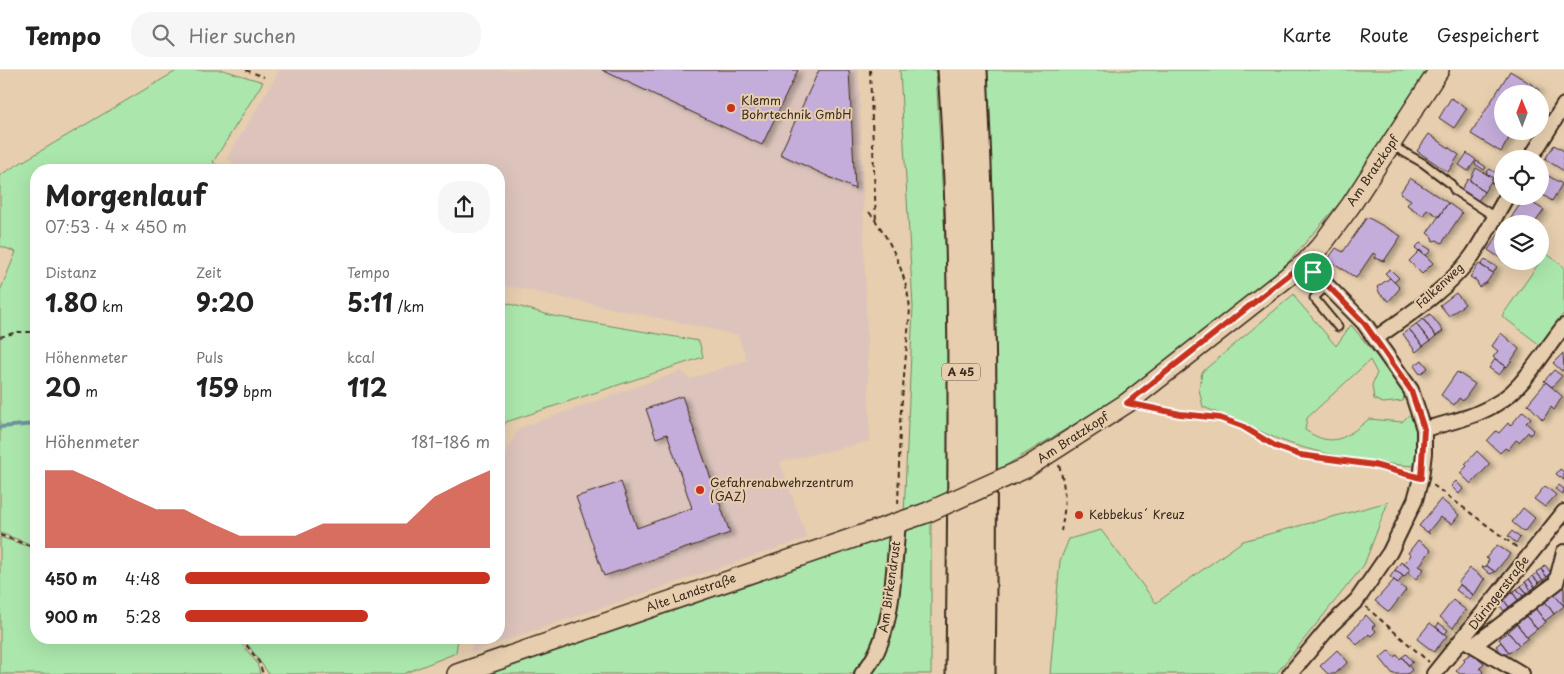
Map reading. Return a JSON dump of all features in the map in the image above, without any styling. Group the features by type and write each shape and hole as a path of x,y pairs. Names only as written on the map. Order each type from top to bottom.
{"highway":[{"name":"A 45","path":"951,70 957,191 961,357 959,674"},
{"name":"A 45","path":"974,70 980,185 984,365 982,674"}],"street":[{"name":"Am Bratzkopf","path":"926,513 1026,468 1127,403 1305,262 1329,235 1439,70"},
{"path":"1536,150 1564,105"},
{"name":"Falkenweg","path":"1376,338 1433,297 1456,275 1471,256 1494,217"},
{"path":"1290,674 1330,626 1357,600 1374,577 1408,517 1421,478 1424,429 1411,390 1376,338 1349,306 1326,286 1305,262"},
{"path":"1424,429 1463,419 1506,396 1519,386 1564,326"},
{"name":"Düringerstraße","path":"1469,642 1529,556 1564,512"},
{"name":"Alte Landstraße","path":"458,674 926,513"},
{"name":"Am Birkendrust","path":"862,674 873,662 886,628 898,523"},
{"name":"Düringerstraße","path":"1432,668 1556,583 1564,552"},
{"path":"1469,642 1522,674"}],"lane":[{"path":"1390,145 1436,171 1455,191 1494,217"},
{"path":"1326,286 1314,298 1338,327"}],"path":[{"path":"246,70 264,77"},
{"path":"870,70 876,221"},
{"path":"869,212 894,249 909,297 910,310 900,422 898,523"},
{"path":"0,336 16,332 30,332"},
{"path":"1127,403 1180,414 1220,418 1242,426 1275,446 1300,455 1374,465 1421,478 1441,490 1529,556"},
{"path":"1058,460 1065,486 1066,507 1061,531"},
{"path":"0,535 30,546"},
{"path":"1371,611 1432,668"},
{"path":"246,644 259,662 263,674"}],"shaded area":[{"path":"280,70 859,70 870,441 780,462 807,538 505,640 505,456 519,428 681,371 690,379 747,360 738,335 505,285 505,164 234,164 227,158"},
{"path":"472,644 495,644 471,652"}],"green space":[{"path":"178,70 223,70 263,82 213,162 215,164 30,164 30,544 0,533 0,291 16,252 0,246 0,175"},
{"path":"900,70 936,70 952,370 951,497 904,515 913,307"},
{"path":"987,70 1429,70 1368,170 1279,273 1129,391 995,472"},
{"path":"1549,255 1564,267 1564,313 1540,345 1502,316 1534,270 1549,270"},
{"path":"1294,294 1336,346 1351,325 1405,391 1403,401 1383,403 1374,399 1372,385 1377,373 1370,360 1307,418 1305,430 1324,439 1339,439 1369,419 1402,422 1410,414 1419,427 1420,466 1365,461 1307,449 1273,437 1203,407 1199,389 1202,372"},
{"path":"505,303 553,316 699,341 703,357 505,424"},
{"path":"1388,502 1364,565 1276,674 1050,674 1060,561 1069,539 1101,530 1156,603 1243,541"},
{"path":"931,520 931,674 866,674 874,664 903,528"},
{"path":"893,529 883,628 856,674 475,674"},
{"path":"0,537 30,547 30,644 242,644 257,663 260,674 0,674"},
{"path":"247,644 457,644 456,653 403,674 269,674"}],"building":[{"name":"Klemm Bohrtechnik GmbH","path":"602,70 798,70 762,145"},
{"name":"Klemm Bohrtechnik GmbH","path":"819,70 849,70 855,189 780,154"},
{"path":"1510,71 1533,85 1501,85"},
{"path":"1494,97 1494,140 1508,140 1502,150 1498,150 1471,134"},
{"path":"1451,98 1467,108 1454,128 1439,118"},
{"path":"1429,134 1459,155 1448,172 1417,151"},
{"path":"1554,145 1564,151 1564,171 1549,162 1549,153"},
{"path":"1467,153 1476,160 1468,171 1459,165"},
{"path":"1477,161 1486,167 1484,170 1475,164"},
{"path":"1476,168 1493,178 1484,192 1470,180"},
{"path":"1490,169 1494,172 1493,184 1491,182 1493,178 1486,173"},
{"path":"1549,176 1562,184 1552,201 1549,199"},
{"path":"1410,178 1448,203 1439,217 1427,209 1423,216 1407,205 1411,200 1400,193"},
{"path":"1468,179 1484,192 1478,201 1461,190"},
{"path":"1448,203 1462,213 1442,243 1437,240 1433,241 1432,237 1427,233"},
{"path":"1519,205 1536,205 1544,210 1540,215 1513,215"},
{"path":"1367,217 1401,236 1384,261 1374,258 1376,255 1373,253 1356,278 1328,259 1336,248 1343,252"},
{"path":"1494,241 1494,254 1488,250"},
{"path":"1420,243 1431,250 1426,256 1415,248"},
{"path":"1420,250 1433,263 1422,274 1409,261"},
{"path":"1485,260 1494,265 1495,270 1493,273 1481,265"},
{"path":"1479,264 1493,273 1487,282 1479,287 1477,281 1470,277"},
{"path":"1390,269 1399,278 1394,282 1385,273"},
{"path":"1390,278 1400,288 1389,301 1380,294 1377,287"},
{"path":"1456,293 1465,304 1449,316 1440,305"},
{"path":"1430,314 1443,331 1436,336 1423,319"},
{"path":"1423,319 1436,336 1430,341 1416,324"},
{"path":"1416,324 1430,341 1423,346 1409,329"},
{"path":"1409,329 1423,346 1416,352 1403,334"},
{"path":"1501,333 1519,349 1507,367 1493,357 1498,351 1492,346"},
{"path":"1563,353 1564,368 1562,371 1553,363"},
{"path":"1495,359 1506,366 1499,375 1489,368"},
{"path":"1422,360 1428,368 1420,374 1414,366"},
{"path":"1554,370 1562,376 1552,387 1544,381"},
{"path":"1457,372 1475,384 1463,401 1459,398 1454,405 1441,395"},
{"path":"1546,382 1564,398 1562,397 1554,410 1551,407 1543,420 1528,404 1526,406"},
{"name":"Gefahrenabwehrzentrum (GAZ)","path":"682,396 730,533 604,576 576,497 621,482 637,528 692,508 667,434 656,438 646,409"},
{"path":"1523,411 1531,418 1526,423 1534,430 1530,435 1528,432 1519,442 1516,440 1508,450 1505,448 1500,453 1487,441 1496,431 1499,433 1508,423 1510,426"},
{"path":"1477,451 1490,464 1471,484 1460,473 1467,466 1465,464"},
{"path":"1560,469 1564,472 1564,480 1556,474"},
{"path":"1456,481 1463,489 1459,494 1451,486"},
{"path":"1559,485 1564,489 1563,495 1555,489"},
{"path":"1545,486 1556,495 1545,507 1534,499"},
{"path":"1441,499 1459,515 1452,524 1440,517 1428,532 1430,534 1419,526"},
{"path":"1523,508 1535,518 1524,532 1512,522"},
{"path":"1512,531 1520,538 1516,543 1508,536"},
{"path":"1418,540 1431,550 1419,566 1424,569 1416,579 1408,573 1410,569 1404,564 1411,555 1408,553"},
{"path":"1497,545 1510,554 1495,572 1486,565 1489,560 1486,558"},
{"path":"1401,562 1410,569 1404,577 1395,570"},
{"path":"1545,565 1551,573 1547,577 1541,569"},
{"path":"1487,566 1495,572 1490,574 1482,567"},
{"path":"1470,568 1486,580 1484,579 1474,595 1458,583"},
{"path":"1541,569 1547,577 1543,580 1536,572"},
{"path":"1395,570 1403,576 1398,583 1390,577"},
{"path":"1537,573 1543,580 1539,583 1533,576"},
{"path":"1533,576 1539,583 1535,587 1529,579"},
{"path":"1529,579 1535,587 1531,590 1525,582"},
{"path":"1394,580 1406,590 1389,612 1375,601"},
{"path":"1525,582 1531,590 1527,593 1521,586"},
{"path":"1460,585 1473,595 1470,600 1456,590"},
{"path":"1562,585 1564,588 1564,606 1553,593"},
{"path":"1521,586 1527,593 1523,596 1517,589"},
{"path":"1517,589 1523,596 1518,600 1512,592"},
{"path":"1512,592 1518,600 1509,607 1503,599"},
{"path":"1553,593 1564,606 1554,614 1544,600"},
{"path":"1503,599 1509,607 1504,611 1498,603"},
{"path":"1453,600 1467,611 1465,610 1453,628 1440,617"},
{"path":"1544,600 1554,614 1545,621 1534,607"},
{"path":"1535,608 1546,622 1537,629 1526,616"},
{"path":"1366,615 1375,625 1372,627 1376,631 1371,636 1369,634 1357,645 1348,635"},
{"path":"1526,616 1537,629 1527,637 1516,623"},
{"path":"1430,623 1447,636 1434,652 1417,639"},
{"path":"1439,623 1448,630 1445,634 1436,627"},
{"path":"1517,624 1528,638 1519,645 1508,632"},
{"path":"1508,632 1519,645 1509,653 1499,639"},
{"path":"1501,642 1509,652 1504,656 1496,646"},
{"path":"1337,650 1348,662 1335,674 1328,674 1320,666"},
{"path":"1389,650 1394,657 1397,655 1400,659 1402,657 1412,670 1407,674 1393,674 1380,658"},
{"path":"1472,653 1484,663 1480,668 1483,672 1481,674 1460,674 1456,671 1465,661 1463,659"},
{"path":"1406,654 1413,662 1408,665 1402,657"}],"waterway":[{"path":"0,427 30,424"}],"place":[{"name":"Klemm Bohrtechnik GmbH","path":"731,108"},
{"name":"Gefahrenabwehrzentrum (GAZ)","path":"700,490"},
{"name":"Kebbekus´ Kreuz","path":"1079,515"}],"route":[{"path":"1305,262 1313,272 1364,323 1411,390 1419,409 1424,429 1421,478 1405,472 1374,465 1300,455 1275,446 1242,426 1220,418 1180,414 1127,403 1305,262"}]}
